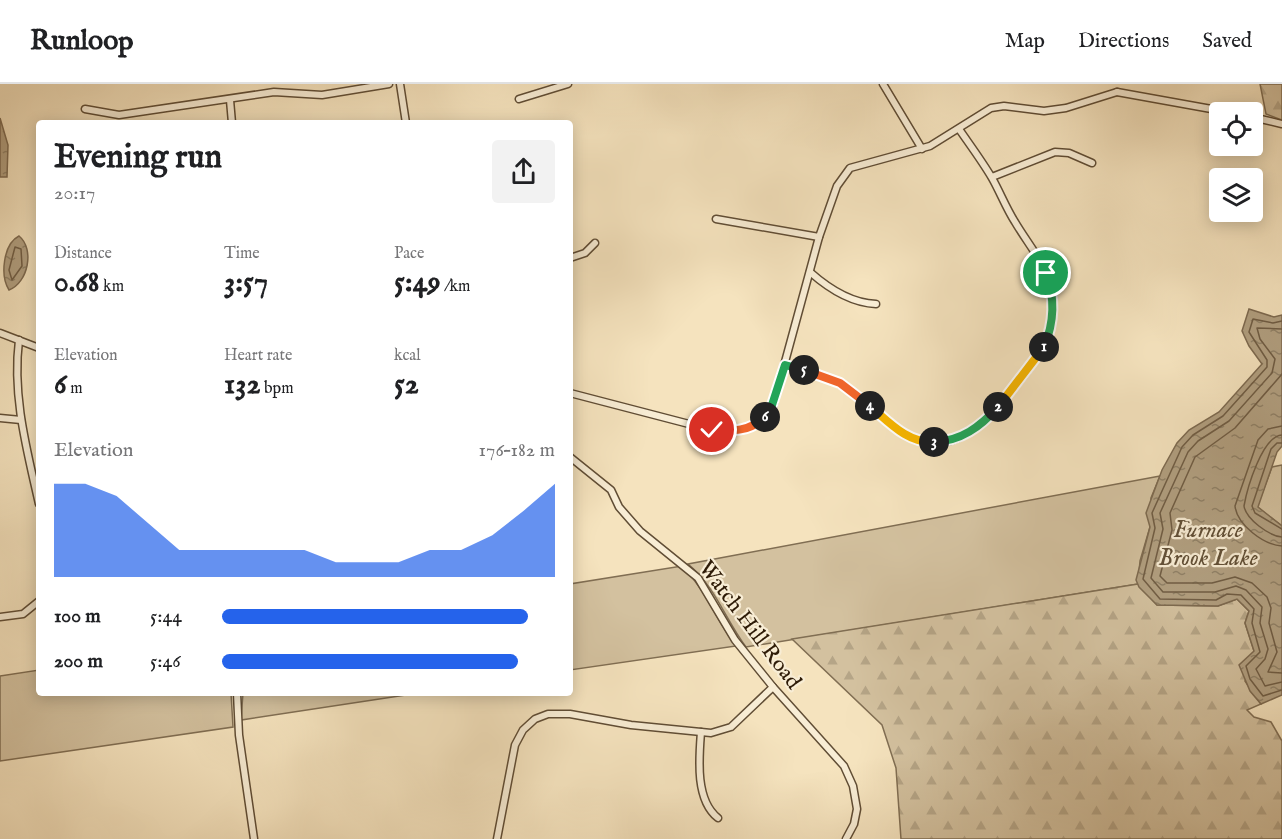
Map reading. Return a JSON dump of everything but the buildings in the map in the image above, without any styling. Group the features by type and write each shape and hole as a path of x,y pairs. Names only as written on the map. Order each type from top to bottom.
{"street":[{"path":"85,109 119,116 274,92 322,95 389,84"},
{"path":"400,84 406,120"},
{"path":"519,99 568,84"},
{"path":"884,84 922,149"},
{"path":"1115,84 1117,92"},
{"path":"573,394 712,430 736,431 751,428 764,418 772,405 819,237 837,186 850,168 922,149 991,108 1004,106 1044,111 1117,92 1209,109"},
{"path":"230,100 232,120"},
{"path":"1263,120 1282,124"},
{"path":"785,365 822,375 840,383 862,398 900,432 927,443 945,442 962,436 986,420 1042,351 1049,335 1052,294 1041,263 1009,213 992,177 959,129"},
{"path":"992,177 1055,152 1069,153 1092,163"},
{"path":"716,219 819,237"},
{"path":"573,257 585,253 595,243"},
{"path":"810,272 828,288 860,302 876,304"},
{"path":"0,333 36,347"},
{"path":"19,340 16,380 21,420 36,490"},
{"path":"0,418 21,420"},
{"name":"Watch Hill Road","path":"573,459 611,490 619,507 640,531 698,578 730,633 773,687 844,766 853,786 857,809 854,824 846,839"},
{"path":"0,617 23,614 36,603"},
{"path":"497,839 515,746 523,730 535,720 548,714 570,714 592,719 711,733 730,727 773,687"},
{"path":"237,696 239,735 254,839"},
{"path":"701,732 699,773 710,809 718,818"}],"green space":[{"path":"1260,84 1282,84 1282,120 1266,114"},
{"path":"1282,465 1282,526 1257,507 1272,467"},
{"path":"1160,476 1151,498 1150,527 1140,561 1138,584 746,647 706,582 688,564"},
{"path":"682,566 705,595 736,646 573,670 573,584"},
{"path":"1138,584 1157,605 1218,606 1237,599 1249,611 1245,623 1254,651 1245,681 1261,704 1247,710 1254,717 1271,722 1282,741 1282,839 901,839 896,768 882,725 792,639"},
{"path":"36,670 36,696 231,696 233,727 0,761 0,676"},
{"path":"243,696 399,696 241,720"}],"water":[{"path":"0,118 8,145 7,177 0,177"},
{"path":"19,236 27,249 27,265 21,280 9,290 4,269 6,253 9,246"},
{"name":"Furnace Brook Lake","path":"1249,309 1274,317 1282,315 1282,446 1277,452 1258,507 1282,526 1282,695 1261,704 1250,691 1239,665 1254,651 1245,623 1249,611 1237,599 1218,606 1157,605 1139,587 1136,580 1150,527 1146,513 1162,470 1177,443 1189,430 1219,412 1262,364 1242,331"}],"route":[{"path":"712,430 736,431 751,428 764,418 772,405 785,365 822,375 840,383 862,398 888,423 908,437 927,443 945,442 962,436 986,420 1042,351 1049,335 1052,317 1052,294 1046,273"}]}
